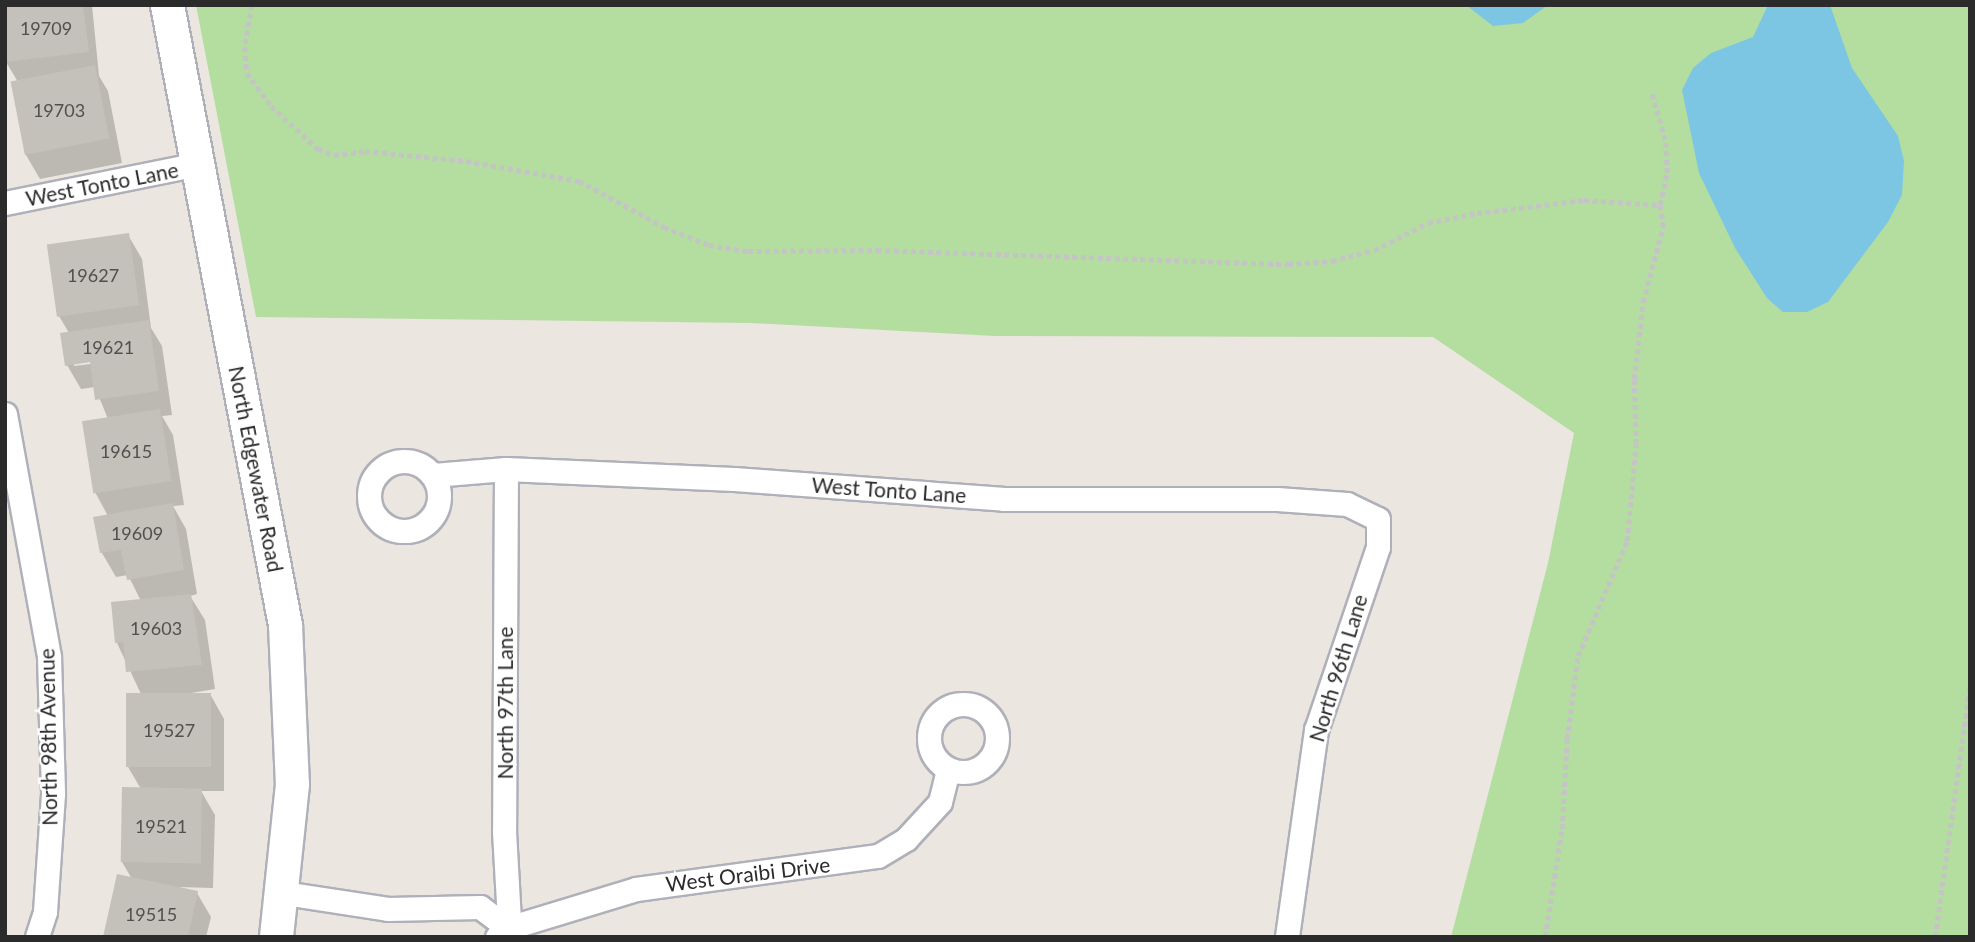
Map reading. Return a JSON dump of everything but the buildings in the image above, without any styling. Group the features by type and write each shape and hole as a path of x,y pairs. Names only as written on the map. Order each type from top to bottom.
{"street":[{"name":"North Edgewater Road","path":"167,5 285,625 292,784 284,893 276,937"},
{"name":"West Tonto Lane","path":"5,203 199,164"},
{"name":"North 98th Avenue","path":"5,414 49,657 53,794 45,912 37,937"},
{"name":"West Tonto Lane","path":"433,475 506,469 734,479 1004,499 1277,499 1347,504"},
{"name":"North 97th Lane","path":"505,934 506,469"},
{"name":"North 96th Lane","path":"1287,937 1316,730 1378,547 1378,519 1347,504"},
{"name":"West Oraibi Drive","path":"505,934 636,889 878,856 906,839 940,802 948,770"},
{"path":"284,893 388,909 480,907 505,934"}],"path":[{"path":"252,5 245,47 247,73 271,106 318,149 334,155 365,151 466,161 579,181 664,227 709,245 748,251 877,250 1288,264 1332,261 1374,250 1428,223 1477,213 1584,200 1660,205"},
{"path":"1545,937 1562,829 1567,739 1578,656 1627,541 1636,444 1634,379 1643,302 1663,227 1660,205 1667,173 1665,140 1651,91"},
{"path":"1935,937 1970,684"}],"green space":[{"path":"196,5 1970,5 1970,937 1451,937 1548,563 1574,433 1433,337 995,336 751,323 256,317"}],"water":[{"path":"1466,5 1548,5 1523,23 1493,26"},
{"path":"1768,5 1830,5 1852,68 1898,136 1904,161 1902,195 1888,222 1828,302 1807,312 1783,312 1767,298 1735,248 1699,173 1682,90 1693,68 1711,53 1753,37"}]}
